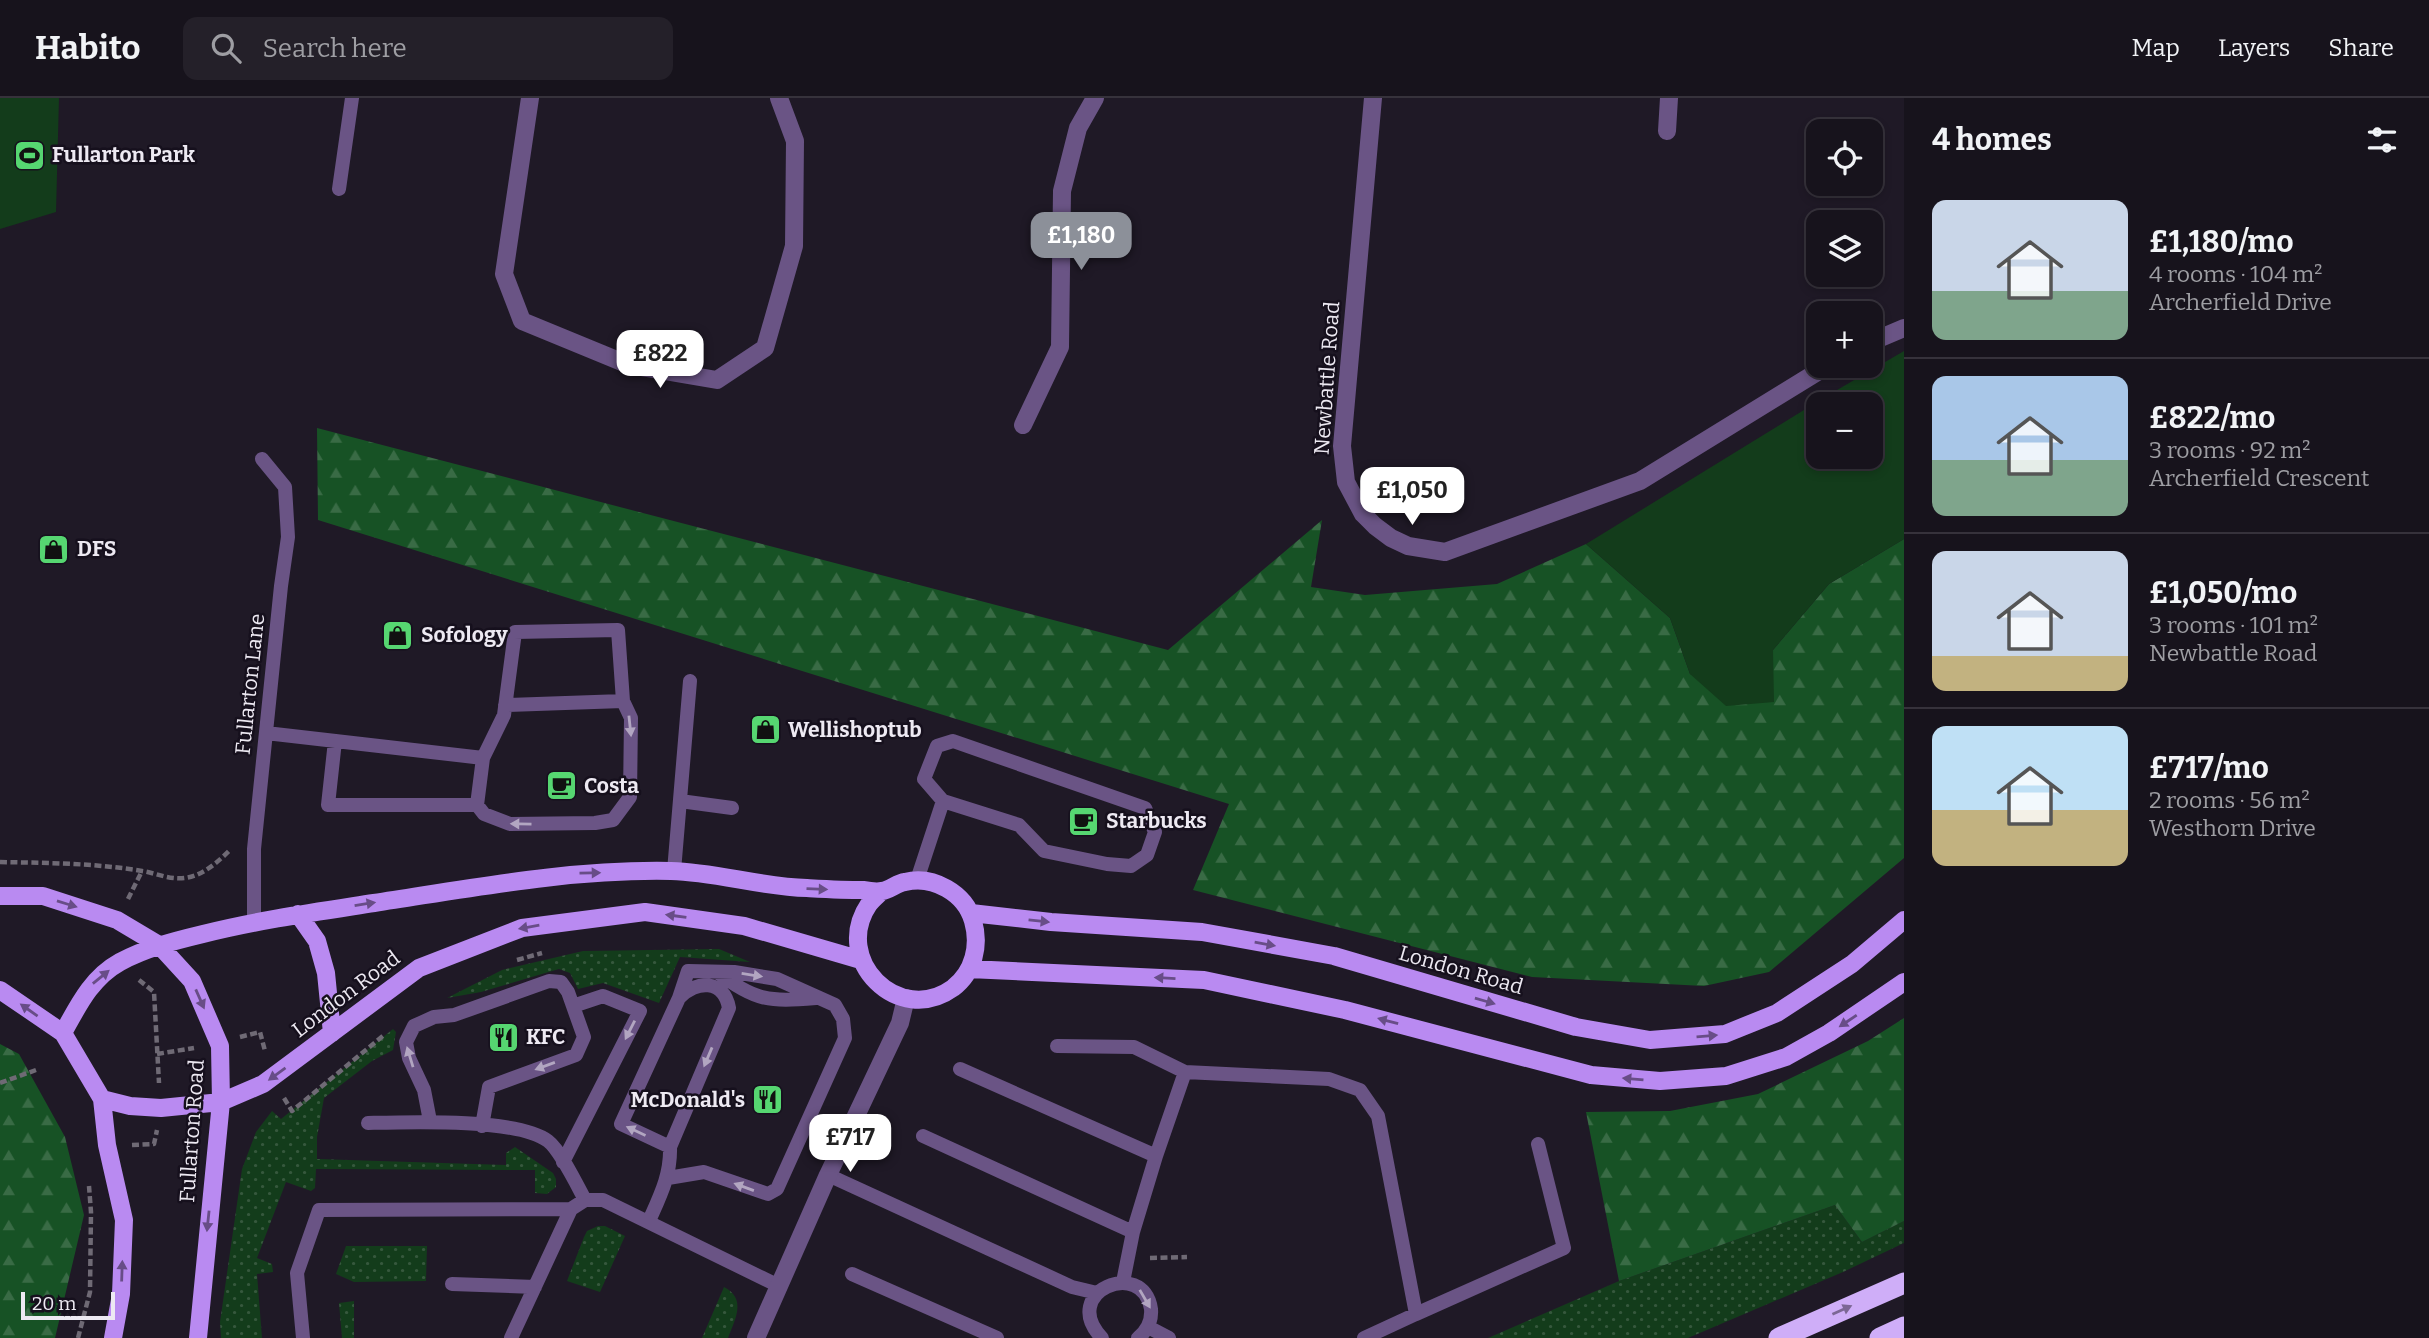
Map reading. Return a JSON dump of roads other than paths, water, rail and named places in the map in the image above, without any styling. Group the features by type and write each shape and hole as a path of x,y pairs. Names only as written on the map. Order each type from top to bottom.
{"highway":[{"path":"1779,1338 1904,1283"},
{"path":"1880,1338 1904,1327"}],"main road":[{"path":"63,1033 89,987 118,963 159,944 254,921 572,873 674,871 797,888 882,891"},
{"path":"917,880 939,884 949,889 965,904 971,913 977,933 976,947 969,969 953,987 930,998 906,998 890,993 877,984 866,970 861,960 859,925 869,904 882,891 903,882 917,880"},
{"path":"0,896 43,897 117,920 159,944"},
{"name":"London Road","path":"102,1099 130,1106 161,1108 221,1102 263,1084 419,968 522,928 645,912 744,926 861,960"},
{"name":"London Road","path":"971,913 1051,922 1202,932 1334,956 1576,1027 1650,1040 1725,1034 1777,1013 1852,964 1904,920"},
{"path":"298,914 317,941 326,973 332,1033"},
{"name":"Fullarton Road","path":"159,944 192,981 220,1046 221,1102 198,1338"},
{"path":"969,969 1204,980 1345,1010 1591,1075 1660,1081 1726,1076 1786,1057 1829,1033 1904,982"},
{"path":"0,990 63,1033 102,1099 107,1145 124,1220 121,1294 113,1338"}],"street":[{"path":"530,98 504,274 522,321 629,365 717,380 765,348 793,246 795,141 779,98"},
{"path":"1023,425 1059,347 1062,191 1079,128 1095,98"},
{"name":"Newbattle Road","path":"1373,98 1342,446 1346,482 1353,498 1375,526 1391,538 1426,551 1445,552 1640,481 1807,378"},
{"path":"1667,131 1669,98"},
{"path":"1883,337 1904,328"},
{"path":"756,1338 828,1175 900,1023 906,998"}],"lane":[{"path":"340,189 352,98"},
{"name":"Fullarton Lane","path":"254,921 256,827 288,537 285,487 262,459"},
{"path":"335,741 328,805 481,809 510,824 595,824 613,820 630,797 631,718 623,701 618,630 515,632 504,715 483,758 481,809"},
{"path":"674,871 690,681"},
{"path":"505,705 623,701"},
{"path":"266,733 483,758"},
{"path":"953,741 1145,808 1154,832 1147,855 1130,866 1107,864 1044,851 1019,825 943,801 924,779 937,746 953,741"},
{"path":"680,801 732,808"},
{"path":"917,880 943,801"},
{"path":"668,1178 704,1172 768,1194 777,1189 845,1038 843,1018 835,1004 777,979 734,972 688,971 621,1124 670,1147"},
{"path":"717,972 742,991 769,999 821,998"},
{"path":"430,1121 424,1090 409,1058 406,1042 414,1026 433,1017 454,1015 549,981 562,982 584,1037 576,1055 489,1087 482,1126"},
{"path":"649,1221 668,1178 670,1147 729,1008 727,998 712,986 694,986 678,998"},
{"path":"563,1162 640,1011 603,996 573,1006"},
{"path":"1057,1046 1134,1046 1185,1072 1329,1079 1360,1090 1378,1116 1416,1314"},
{"path":"960,1069 1156,1156"},
{"path":"1123,1282 1133,1232 1185,1072"},
{"path":"368,1123 430,1121 511,1127 548,1141 586,1200"},
{"path":"923,1136 1133,1232"},
{"path":"1364,1338 1564,1248 1538,1144"},
{"path":"828,1175 1072,1287 1097,1293"},
{"path":"303,1338 298,1273 319,1210 571,1209 586,1200 603,1199 779,1286"},
{"path":"511,1338 571,1209"},
{"path":"852,1274 997,1338"},
{"path":"1101,1338 1089,1318 1091,1303 1105,1287 1123,1282 1133,1285 1147,1297 1151,1309 1143,1333 1169,1338"},
{"path":"452,1284 535,1287"}],"place":[{"name":"Fullarton Park","path":"29,155"},
{"name":"DFS","path":"54,549"},
{"name":"Sofology","path":"398,635"},
{"name":"Wellishoptub","path":"765,730"},
{"name":"Costa","path":"561,786"},
{"name":"Starbucks","path":"1083,821"},
{"name":"KFC","path":"503,1037"},
{"name":"McDonald's","path":"768,1100"}]}
